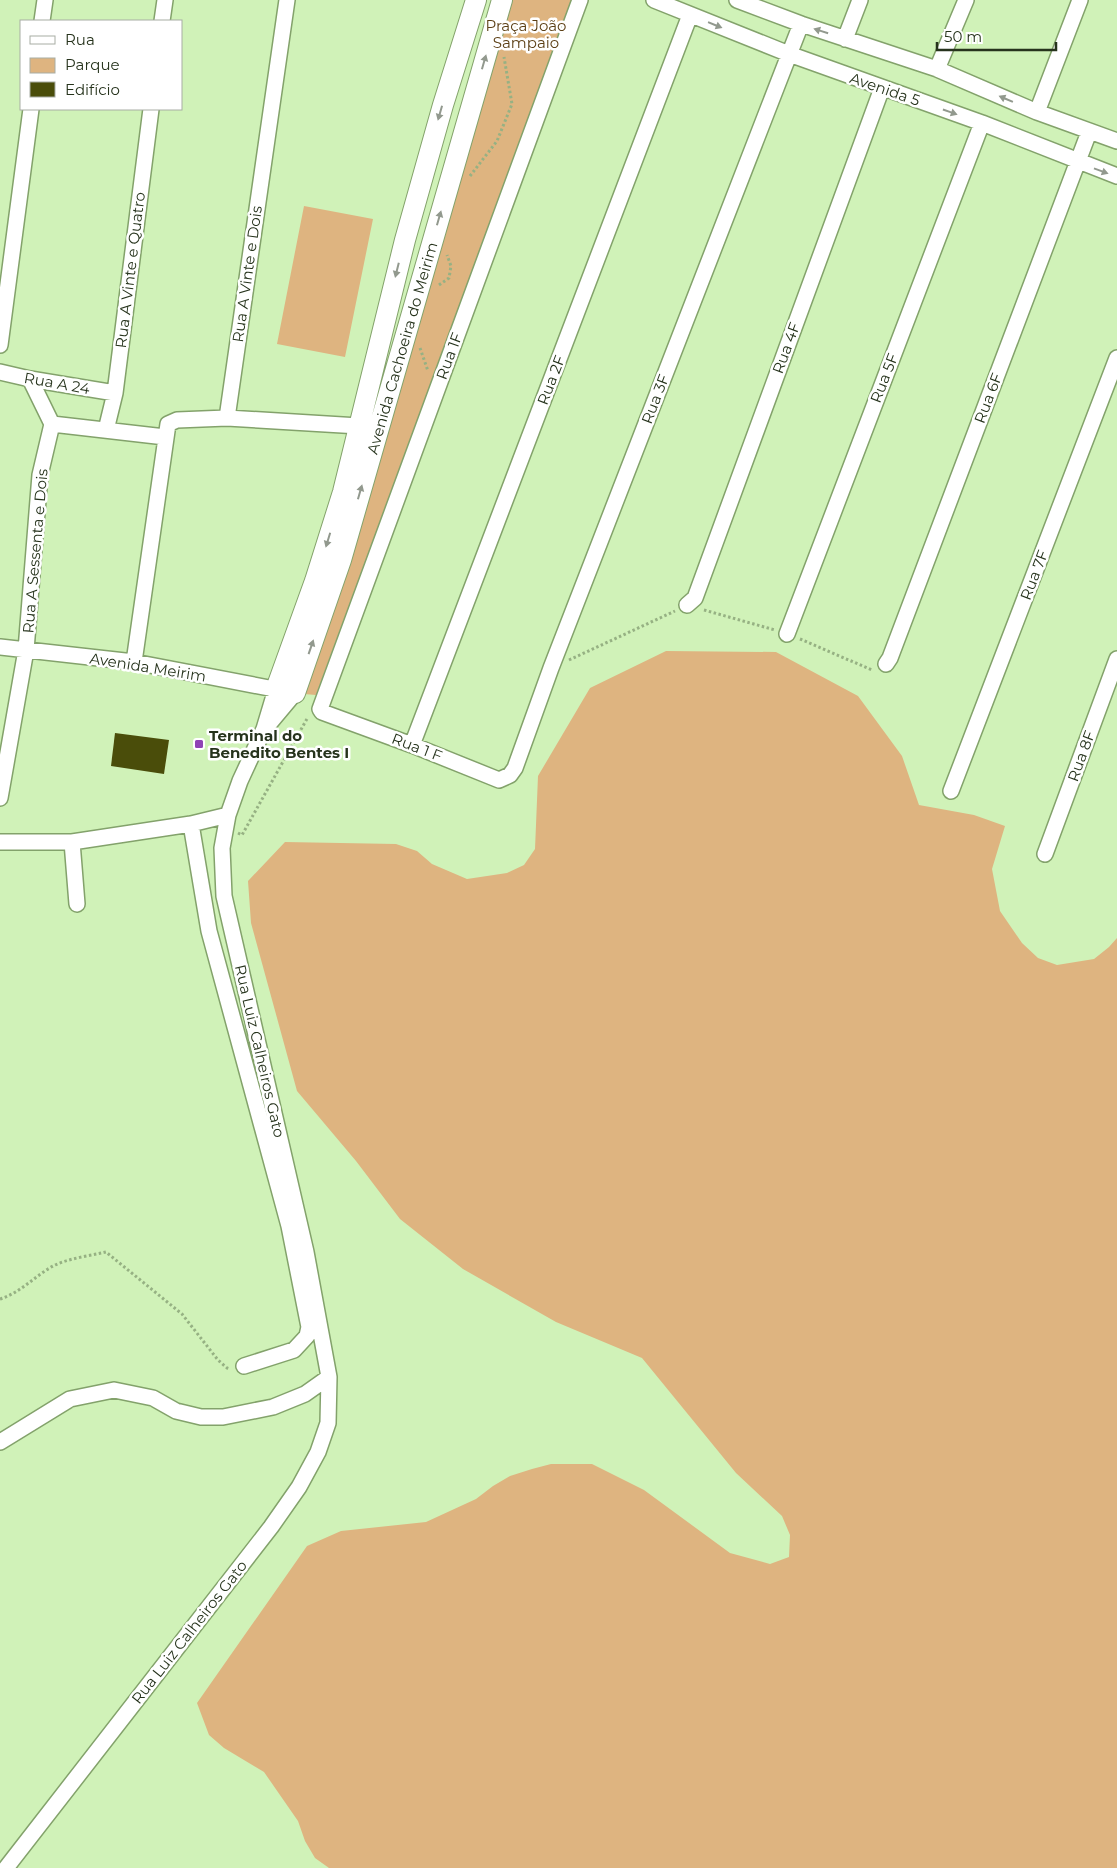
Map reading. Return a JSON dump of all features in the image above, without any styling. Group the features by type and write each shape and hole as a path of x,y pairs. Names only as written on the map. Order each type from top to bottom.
{"street":[{"path":"42,20 45,0"},
{"path":"162,20 165,0"},
{"name":"Rua A Vinte e Dois","path":"227,418 287,0"},
{"name":"Avenida Cachoeira do Meirim","path":"286,691 315,581 342,492 407,230 476,0"},
{"name":"Avenida Cachoeira do Meirim","path":"286,691 340,560 502,0"},
{"name":"Rua 1F","path":"317,710 320,709 324,700 580,0"},
{"name":"Avenida 5","path":"654,0 789,54 982,123 1117,176"},
{"path":"845,38 860,0"},
{"path":"938,69 966,0"},
{"path":"1037,112 1080,0"},
{"path":"745,2 801,24 938,69 1037,112 1117,141"},
{"name":"Rua 2F","path":"412,744 690,15"},
{"name":"Rua 3F","path":"510,775 515,768 550,668 801,24"},
{"name":"Rua 4F","path":"687,605 695,598 882,88"},
{"path":"0,345 31,110"},
{"name":"Rua A Vinte e Quatro","path":"106,430 115,393 151,110"},
{"name":"Rua 5F","path":"787,634 982,123"},
{"name":"Rua 6F","path":"886,664 890,658 1089,132"},
{"name":"Rua 7F","path":"951,791 1117,358"},
{"name":"Rua A 24","path":"0,372 115,393"},
{"path":"30,379 52,424 166,437"},
{"path":"134,662 168,424 177,420 227,418 359,426"},
{"name":"Rua A Sessenta e Dois","path":"0,798 26,650 40,475 52,424"},
{"name":"Avenida Meirim","path":"0,647 134,662 286,691"},
{"name":"Rua 8F","path":"1045,854 1117,659"},
{"name":"Rua Luiz Calheiros Gato","path":"6,1868 271,1527 299,1487 318,1452 328,1423 329,1377 306,1252 224,896 222,848 227,822 240,781 264,729 286,691"},
{"name":"Rua 1 F","path":"317,710 412,744 498,780 510,775"},
{"path":"0,842 72,842 191,824 227,822"},
{"path":"191,824 208,931 288,1226 309,1327 307,1336 294,1350 244,1366"},
{"path":"72,842 77,904"},
{"path":"0,1442 70,1399 114,1390 153,1398 176,1411 200,1417 222,1417 273,1407 305,1394 329,1377"}],"path":[{"path":"466,181 498,142 512,104 504,52"},
{"path":"435,287 449,278 450,266 445,249"},
{"path":"418,343 431,380"},
{"path":"550,668 687,605"},
{"path":"227,822 242,835 285,760 317,710"},
{"path":"0,1299 10,1296 54,1266 73,1259 106,1252 182,1314 218,1360 227,1368 233,1369 244,1366"}],"green space":[{"name":"Praça João Sampaio","path":"503,0 572,0 316,695 304,694"},
{"path":"304,206 373,219 345,357 277,344"},
{"path":"666,651 776,652 858,696 902,756 919,805 974,815 1005,826 992,869 1000,911 1022,943 1038,958 1057,965 1094,959 1117,938 1117,1868 329,1868 315,1858 305,1841 298,1821 264,1772 224,1748 209,1735 197,1703 307,1546 341,1531 426,1522 476,1499 510,1476 551,1464 592,1464 644,1490 730,1553 770,1564 789,1557 790,1535 782,1516 736,1473 642,1358 556,1322 463,1269 400,1219 356,1161 297,1091 251,923 248,881 285,842 396,844 417,851 432,864 467,879 507,873 524,865 535,849 538,776 590,688"}],"building":[{"path":"115,733 169,740 164,774 111,766"}],"place":[{"name":"Terminal do Benedito Bentes I","path":"199,744"}]}
